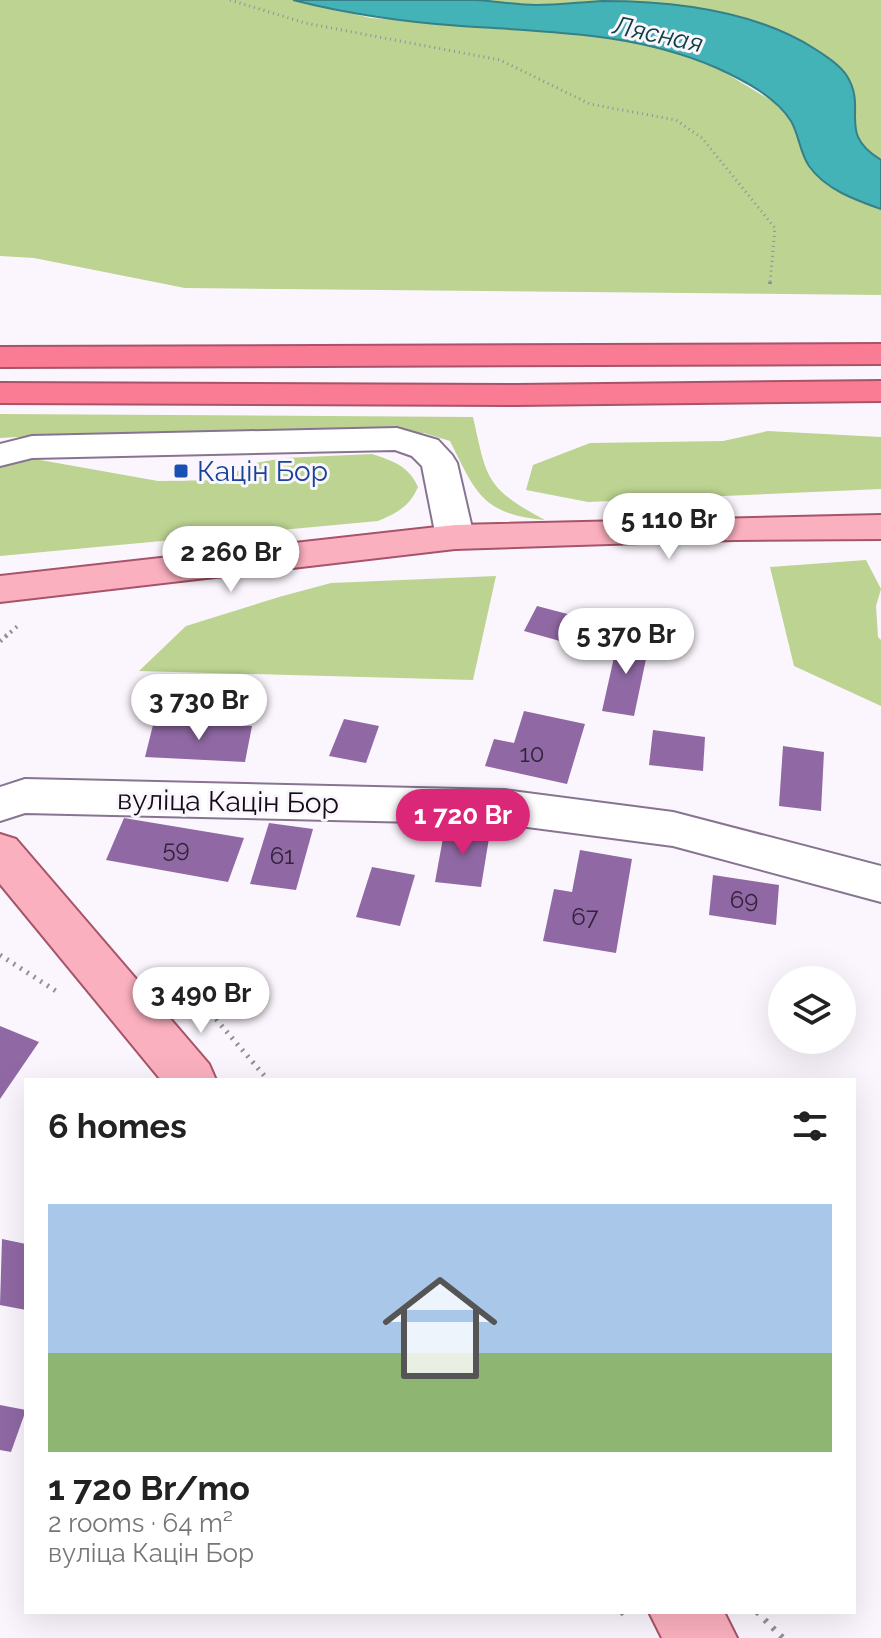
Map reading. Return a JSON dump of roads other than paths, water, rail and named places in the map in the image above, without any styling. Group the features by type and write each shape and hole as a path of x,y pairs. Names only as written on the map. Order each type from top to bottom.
{"highway":[{"path":"0,357 881,354"},
{"path":"0,393 516,395 881,391"}],"main road":[{"path":"0,589 455,537 735,528 881,527"},
{"path":"0,852 189,1078"},
{"path":"682,1614 706,1638"}],"street":[{"path":"0,455 32,447 397,439 425,448 439,463 455,537"},
{"name":"вуліца Кацін Бор","path":"0,804 25,796 505,807 673,829 881,884"}],"water":[{"name":"Лясная","path":"293,0 475,0 536,5 630,1 712,10 766,25 815,49 837,64 847,76 855,100 856,131 867,150 881,160 881,209 841,193 823,181 806,161 791,121 767,96 748,83 686,56 623,40 397,20"}],"place":[{"name":"Кацін Бор","path":"181,471"}]}
